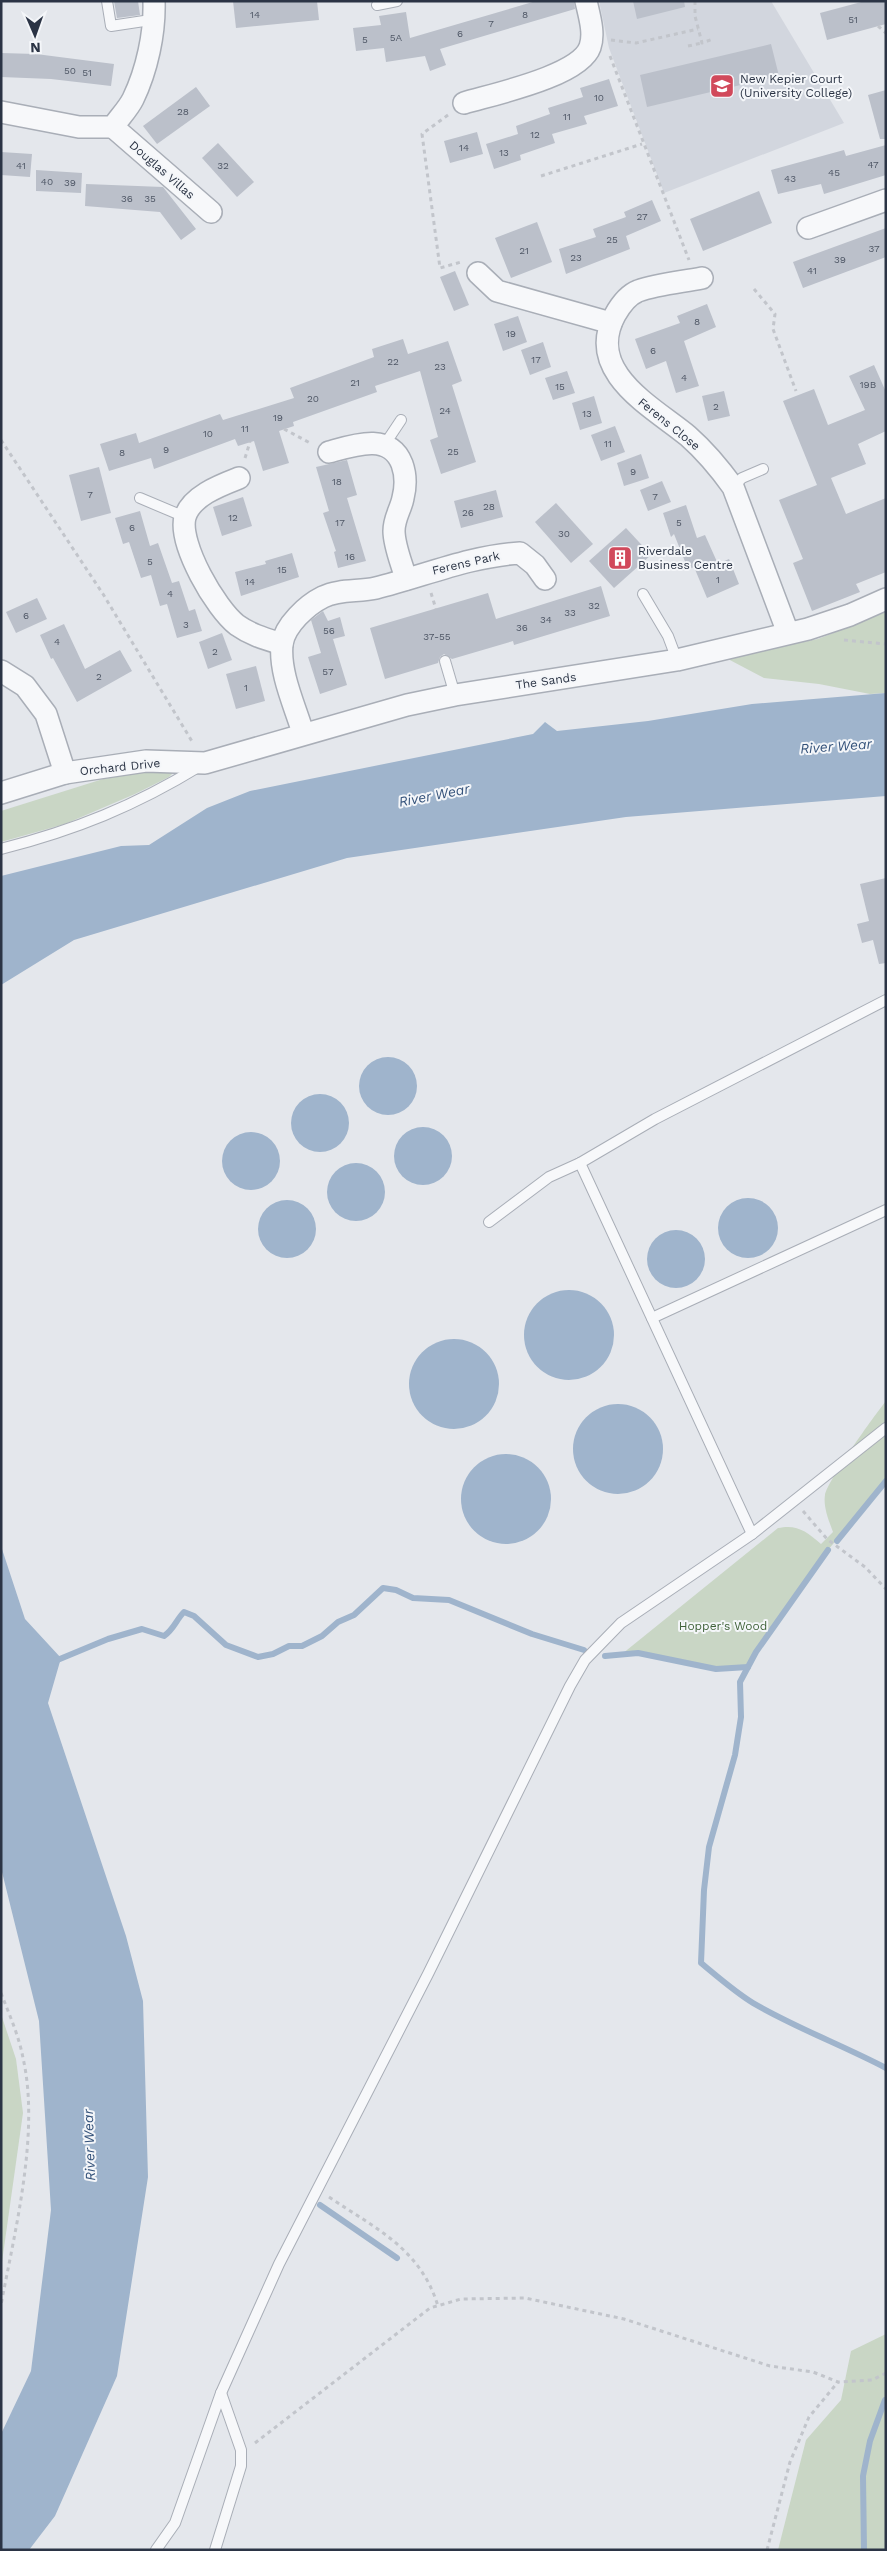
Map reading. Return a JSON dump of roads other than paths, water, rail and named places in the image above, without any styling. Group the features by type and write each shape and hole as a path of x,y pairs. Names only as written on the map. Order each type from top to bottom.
{"street":[{"path":"1,112 79,127 113,127 132,100 145,64 155,22 154,1"},
{"path":"464,103 554,76 578,64 598,43 592,30 586,1"},
{"name":"Douglas Villas","path":"113,127 211,212"},
{"path":"808,228 886,200"},
{"path":"478,273 498,291 611,322"},
{"name":"Ferens Close","path":"702,278 637,291 620,306 611,322 608,343 611,363 623,385 689,437 719,467 733,488 746,516 788,633"},
{"path":"329,452 356,444 385,444 399,456 406,474 403,498 397,512 394,532 406,579"},
{"path":"239,478 197,499 185,517 185,537 195,566 222,608 235,624 252,634 282,644 284,669 303,733"},
{"name":"Ferens Park","path":"282,644 290,627 305,609 324,596 374,589 498,554 520,553 535,565 545,579"},
{"name":"The Sands","path":"205,762 407,705 455,695 677,660 788,633 850,615 886,599"},
{"name":"Orchard Drive","path":"1,671 25,686 46,714 65,773"},
{"name":"Orchard Drive","path":"1,793 65,773 146,761 205,762"}],"lane":[{"path":"107,1 111,26 144,21"},
{"path":"377,5 397,1"},
{"path":"385,444 401,420"},
{"path":"733,488 742,478 763,469"},
{"path":"140,498 185,517"},
{"path":"643,594 668,636 677,660"},
{"path":"445,661 455,695"},
{"path":"1,849 107,816 159,791 205,762"},
{"path":"489,1222 549,1177 580,1164 655,1119 886,1000"},
{"path":"580,1164 752,1534"},
{"path":"652,1318 886,1210"},
{"path":"156,2550 174,2523 221,2393 279,2264 318,2190 570,1686 585,1660 622,1623 752,1534 886,1428"},
{"path":"215,2550 241,2466 241,2450 221,2393"}],"water":[{"name":"River Wear","path":"886,693 886,796 626,817 347,858 74,940 1,985 1,876 121,846 149,845 207,808 250,791 533,734 545,722 557,731 648,721 752,704"},
{"path":"382,1057 394,1057 409,1065 417,1080 417,1092 409,1107 394,1115 382,1115 367,1107 359,1092 359,1080 367,1065"},
{"path":"314,1094 326,1094 341,1102 349,1117 349,1129 341,1144 326,1152 314,1152 299,1144 291,1129 291,1117 299,1102"},
{"path":"417,1127 429,1127 444,1135 452,1150 452,1162 444,1177 429,1185 417,1185 402,1177 394,1162 394,1150 402,1135"},
{"path":"245,1132 257,1132 272,1140 280,1155 280,1167 272,1182 257,1190 245,1190 230,1182 222,1167 222,1155 230,1140"},
{"path":"350,1163 362,1163 377,1171 385,1186 385,1198 377,1213 362,1221 350,1221 335,1213 327,1198 327,1186 335,1171"},
{"path":"742,1198 754,1198 765,1203 773,1211 778,1222 776,1240 765,1253 754,1258 742,1258 731,1253 723,1245 718,1234 718,1222 723,1211 731,1203"},
{"path":"281,1200 293,1200 308,1208 316,1223 316,1235 308,1250 293,1258 281,1258 266,1250 258,1235 258,1223 266,1208"},
{"path":"670,1230 682,1230 697,1238 705,1253 705,1265 697,1280 682,1288 670,1288 655,1280 647,1265 647,1253 655,1238"},
{"path":"569,1290 586,1293 601,1303 611,1318 614,1335 611,1352 601,1367 586,1377 569,1380 552,1377 537,1367 527,1352 524,1335 527,1318 537,1303 552,1293"},
{"path":"454,1339 471,1342 486,1352 496,1367 499,1384 496,1401 486,1416 471,1426 454,1429 437,1426 422,1416 412,1401 409,1384 412,1367 422,1352 437,1342"},
{"path":"618,1404 635,1407 650,1417 660,1432 663,1449 660,1466 650,1481 635,1491 618,1494 601,1491 586,1481 576,1466 573,1449 576,1432 586,1417 601,1407"},
{"path":"506,1454 523,1457 538,1467 548,1482 551,1499 548,1516 538,1531 523,1541 506,1544 489,1541 474,1531 464,1516 461,1499 464,1482 474,1467 489,1457"},
{"name":"River Wear","path":"1,1546 25,1619 61,1658 48,1703 126,1936 143,2001 148,2177 117,2376 55,2516 29,2550 1,2550 1,2434 31,2371 51,2210 39,2021 1,1868"}],"waterway":[{"path":"837,1541 886,1481"},
{"path":"828,1550 756,1652 740,1682 741,1717 735,1755 709,1847 704,1890 701,1963 753,2003 886,2068"},
{"path":"55,1661 108,1639 142,1629 164,1636 184,1612 194,1616 226,1645 258,1657 273,1654 289,1646 302,1646 322,1636 338,1622 354,1615 383,1588 396,1590 413,1598 449,1600 532,1634 584,1650"},
{"path":"605,1656 638,1653 716,1669 748,1667"},
{"path":"320,2205 397,2258"},
{"path":"864,2550 863,2476 870,2441 885,2400"}],"place":[{"name":"New Kepier Court (University College)","path":"722,86"},
{"name":"Riverdale Business Centre","path":"620,558"}],"park label":[{"name":"Hopper's Wood","path":"723,1626"}]}
